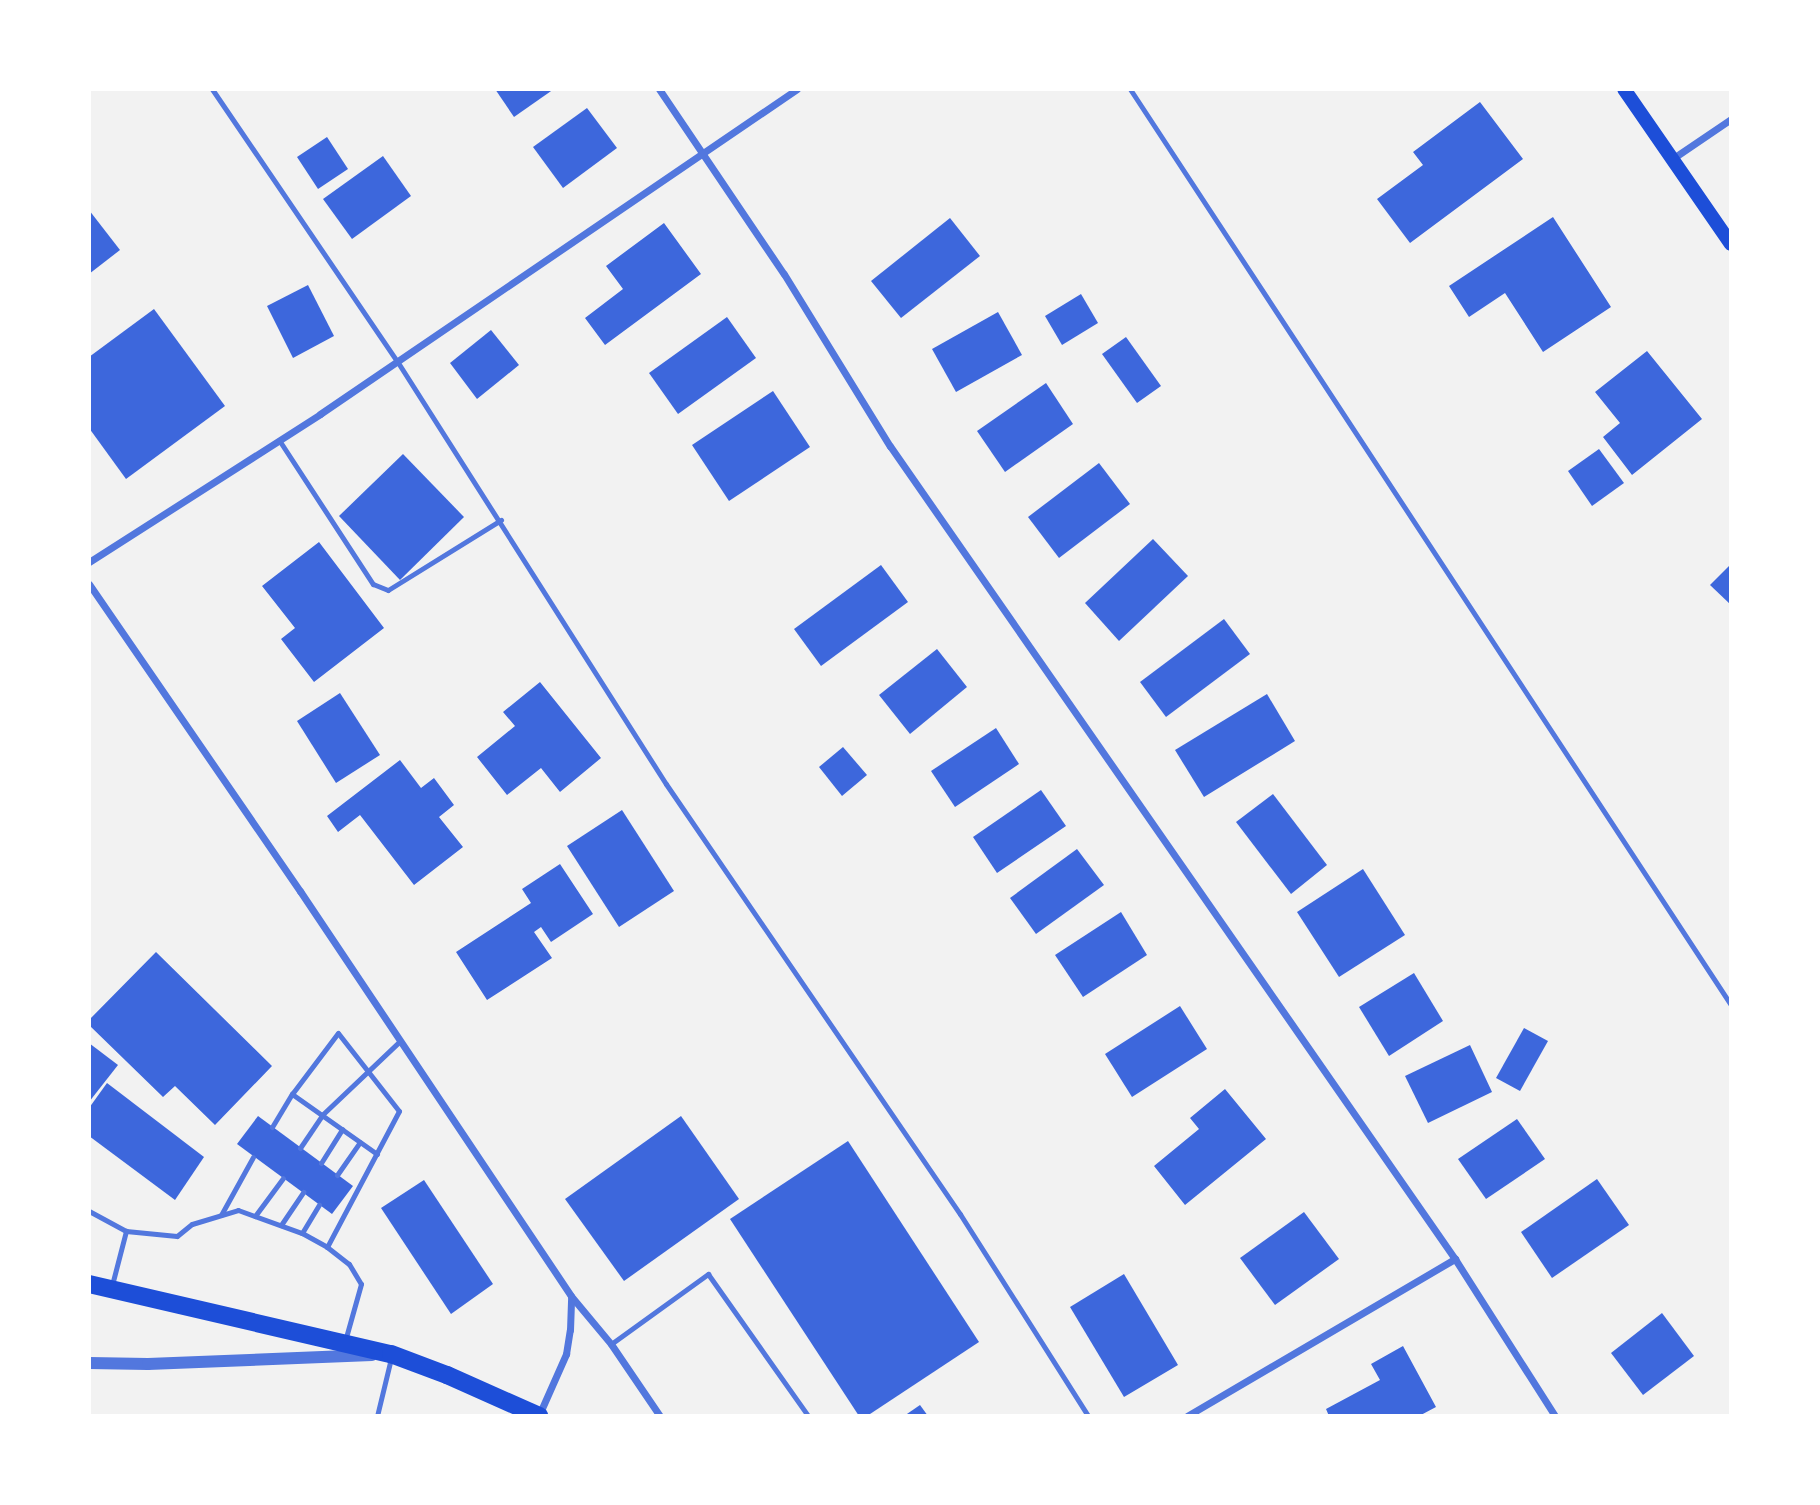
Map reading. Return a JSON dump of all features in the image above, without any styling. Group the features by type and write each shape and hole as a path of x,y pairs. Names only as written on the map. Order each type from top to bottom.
{"main road":[{"path":"1624,89 1731,244"},
{"path":"89,1284 391,1354 447,1375 539,1416"}],"street":[{"path":"659,89 784,274 890,446 1455,1259 1555,1416"},
{"path":"89,562 279,440 797,89"},
{"path":"1672,159 1731,119"},
{"path":"89,584 570,1296 611,1344 660,1416"},
{"path":"1186,1416 1455,1259"},
{"path":"539,1416 566,1354 570,1330 570,1296"},
{"path":"89,1363 148,1364 391,1354"}],"lane":[{"path":"212,89 397,361 666,784 960,1214 1088,1416"},
{"path":"1130,89 1731,1004"},
{"path":"279,440 373,584 388,590 500,520"},
{"path":"272,1127 292,1094 338,1033 399,1111 327,1247"},
{"path":"300,1148 322,1115 400,1041"},
{"path":"292,1094 377,1154"},
{"path":"321,1163 342,1129"},
{"path":"337,1175 360,1142"},
{"path":"221,1215 253,1157"},
{"path":"255,1216 283,1178"},
{"path":"281,1225 303,1192"},
{"path":"302,1233 319,1205"},
{"path":"89,1211 126,1231 177,1236 192,1224 238,1210 302,1233 349,1264 361,1284 344,1344"},
{"path":"110,1290 126,1231"},
{"path":"611,1344 708,1274 808,1416"},
{"path":"377,1416 391,1354"}],"building":[{"path":"495,89 554,89 514,117"},
{"path":"1480,102 1523,159 1410,243 1377,199 1423,165 1413,152"},
{"path":"587,108 617,148 563,188 533,147"},
{"path":"327,137 348,169 318,189 297,157"},
{"path":"383,156 411,196 352,239 323,199"},
{"path":"89,210 120,250 89,274"},
{"path":"1553,217 1611,307 1543,352 1505,293 1469,317 1449,286"},
{"path":"950,218 980,256 901,318 871,281"},
{"path":"664,223 701,274 605,345 585,318 623,289 606,266"},
{"path":"308,285 334,336 293,358 267,306"},
{"path":"1081,294 1098,323 1062,345 1045,316"},
{"path":"154,309 225,406 126,479 89,428 89,357"},
{"path":"998,312 1022,355 956,392 932,349"},
{"path":"727,317 756,358 678,414 649,373"},
{"path":"491,330 519,365 477,399 450,363"},
{"path":"1126,337 1161,386 1137,403 1102,354"},
{"path":"1647,351 1702,419 1632,475 1603,437 1620,423 1595,392"},
{"path":"1046,383 1073,424 1005,472 977,431"},
{"path":"773,391 810,447 729,501 692,445"},
{"path":"1599,449 1624,483 1592,506 1568,471"},
{"path":"403,454 464,517 400,580 339,516"},
{"path":"1099,463 1130,504 1059,558 1028,517"},
{"path":"1153,539 1188,576 1119,641 1085,603"},
{"path":"319,542 384,628 314,682 281,639 295,628 262,586"},
{"path":"1731,564 1731,605 1710,585"},
{"path":"881,565 908,602 821,666 794,629"},
{"path":"1224,619 1250,654 1166,717 1140,682"},
{"path":"937,649 967,687 910,734 879,695"},
{"path":"540,682 601,758 560,792 541,768 507,795 477,757 515,726 503,712"},
{"path":"340,693 380,755 336,783 297,721"},
{"path":"1267,694 1295,741 1204,797 1175,750"},
{"path":"996,728 1019,764 955,807 931,771"},
{"path":"843,747 867,775 842,796 819,767"},
{"path":"400,760 421,788 434,778 454,805 439,817 463,847 414,885 360,815 338,832 327,816"},
{"path":"1041,790 1066,826 997,873 973,837"},
{"path":"1273,794 1327,865 1291,894 1236,822"},
{"path":"622,810 674,891 619,927 567,846"},
{"path":"1077,849 1104,885 1036,934 1010,898"},
{"path":"560,864 593,914 551,942 541,927 534,932 552,958 487,1000 456,952 531,903 522,889"},
{"path":"1363,869 1405,935 1339,977 1297,912"},
{"path":"1121,912 1147,955 1083,997 1055,955"},
{"path":"156,952 272,1066 215,1125 175,1086 163,1097 89,1025 89,1020"},
{"path":"1414,973 1443,1021 1389,1056 1359,1007"},
{"path":"1180,1006 1207,1049 1132,1097 1105,1054"},
{"path":"1524,1028 1548,1041 1520,1091 1496,1078"},
{"path":"89,1043 118,1065 89,1102"},
{"path":"1470,1045 1492,1092 1428,1123 1405,1076"},
{"path":"107,1083 204,1157 175,1200 89,1136 89,1108"},
{"path":"1225,1089 1266,1139 1185,1205 1154,1166 1199,1129 1190,1118"},
{"path":"258,1116 353,1186 332,1214 237,1144"},
{"path":"681,1116 739,1199 624,1281 565,1199"},
{"path":"1517,1119 1545,1159 1486,1199 1458,1159"},
{"path":"848,1141 979,1342 867,1416 859,1416 730,1219"},
{"path":"1597,1179 1629,1225 1552,1278 1521,1232"},
{"path":"424,1180 493,1284 451,1314 381,1208"},
{"path":"1304,1212 1339,1259 1275,1305 1240,1258"},
{"path":"1124,1274 1178,1365 1124,1397 1070,1307"},
{"path":"1662,1313 1694,1356 1643,1395 1611,1353"},
{"path":"1403,1346 1436,1407 1419,1416 1329,1416 1326,1409 1380,1380 1371,1364"},
{"path":"920,1405 928,1416 904,1416"}]}
